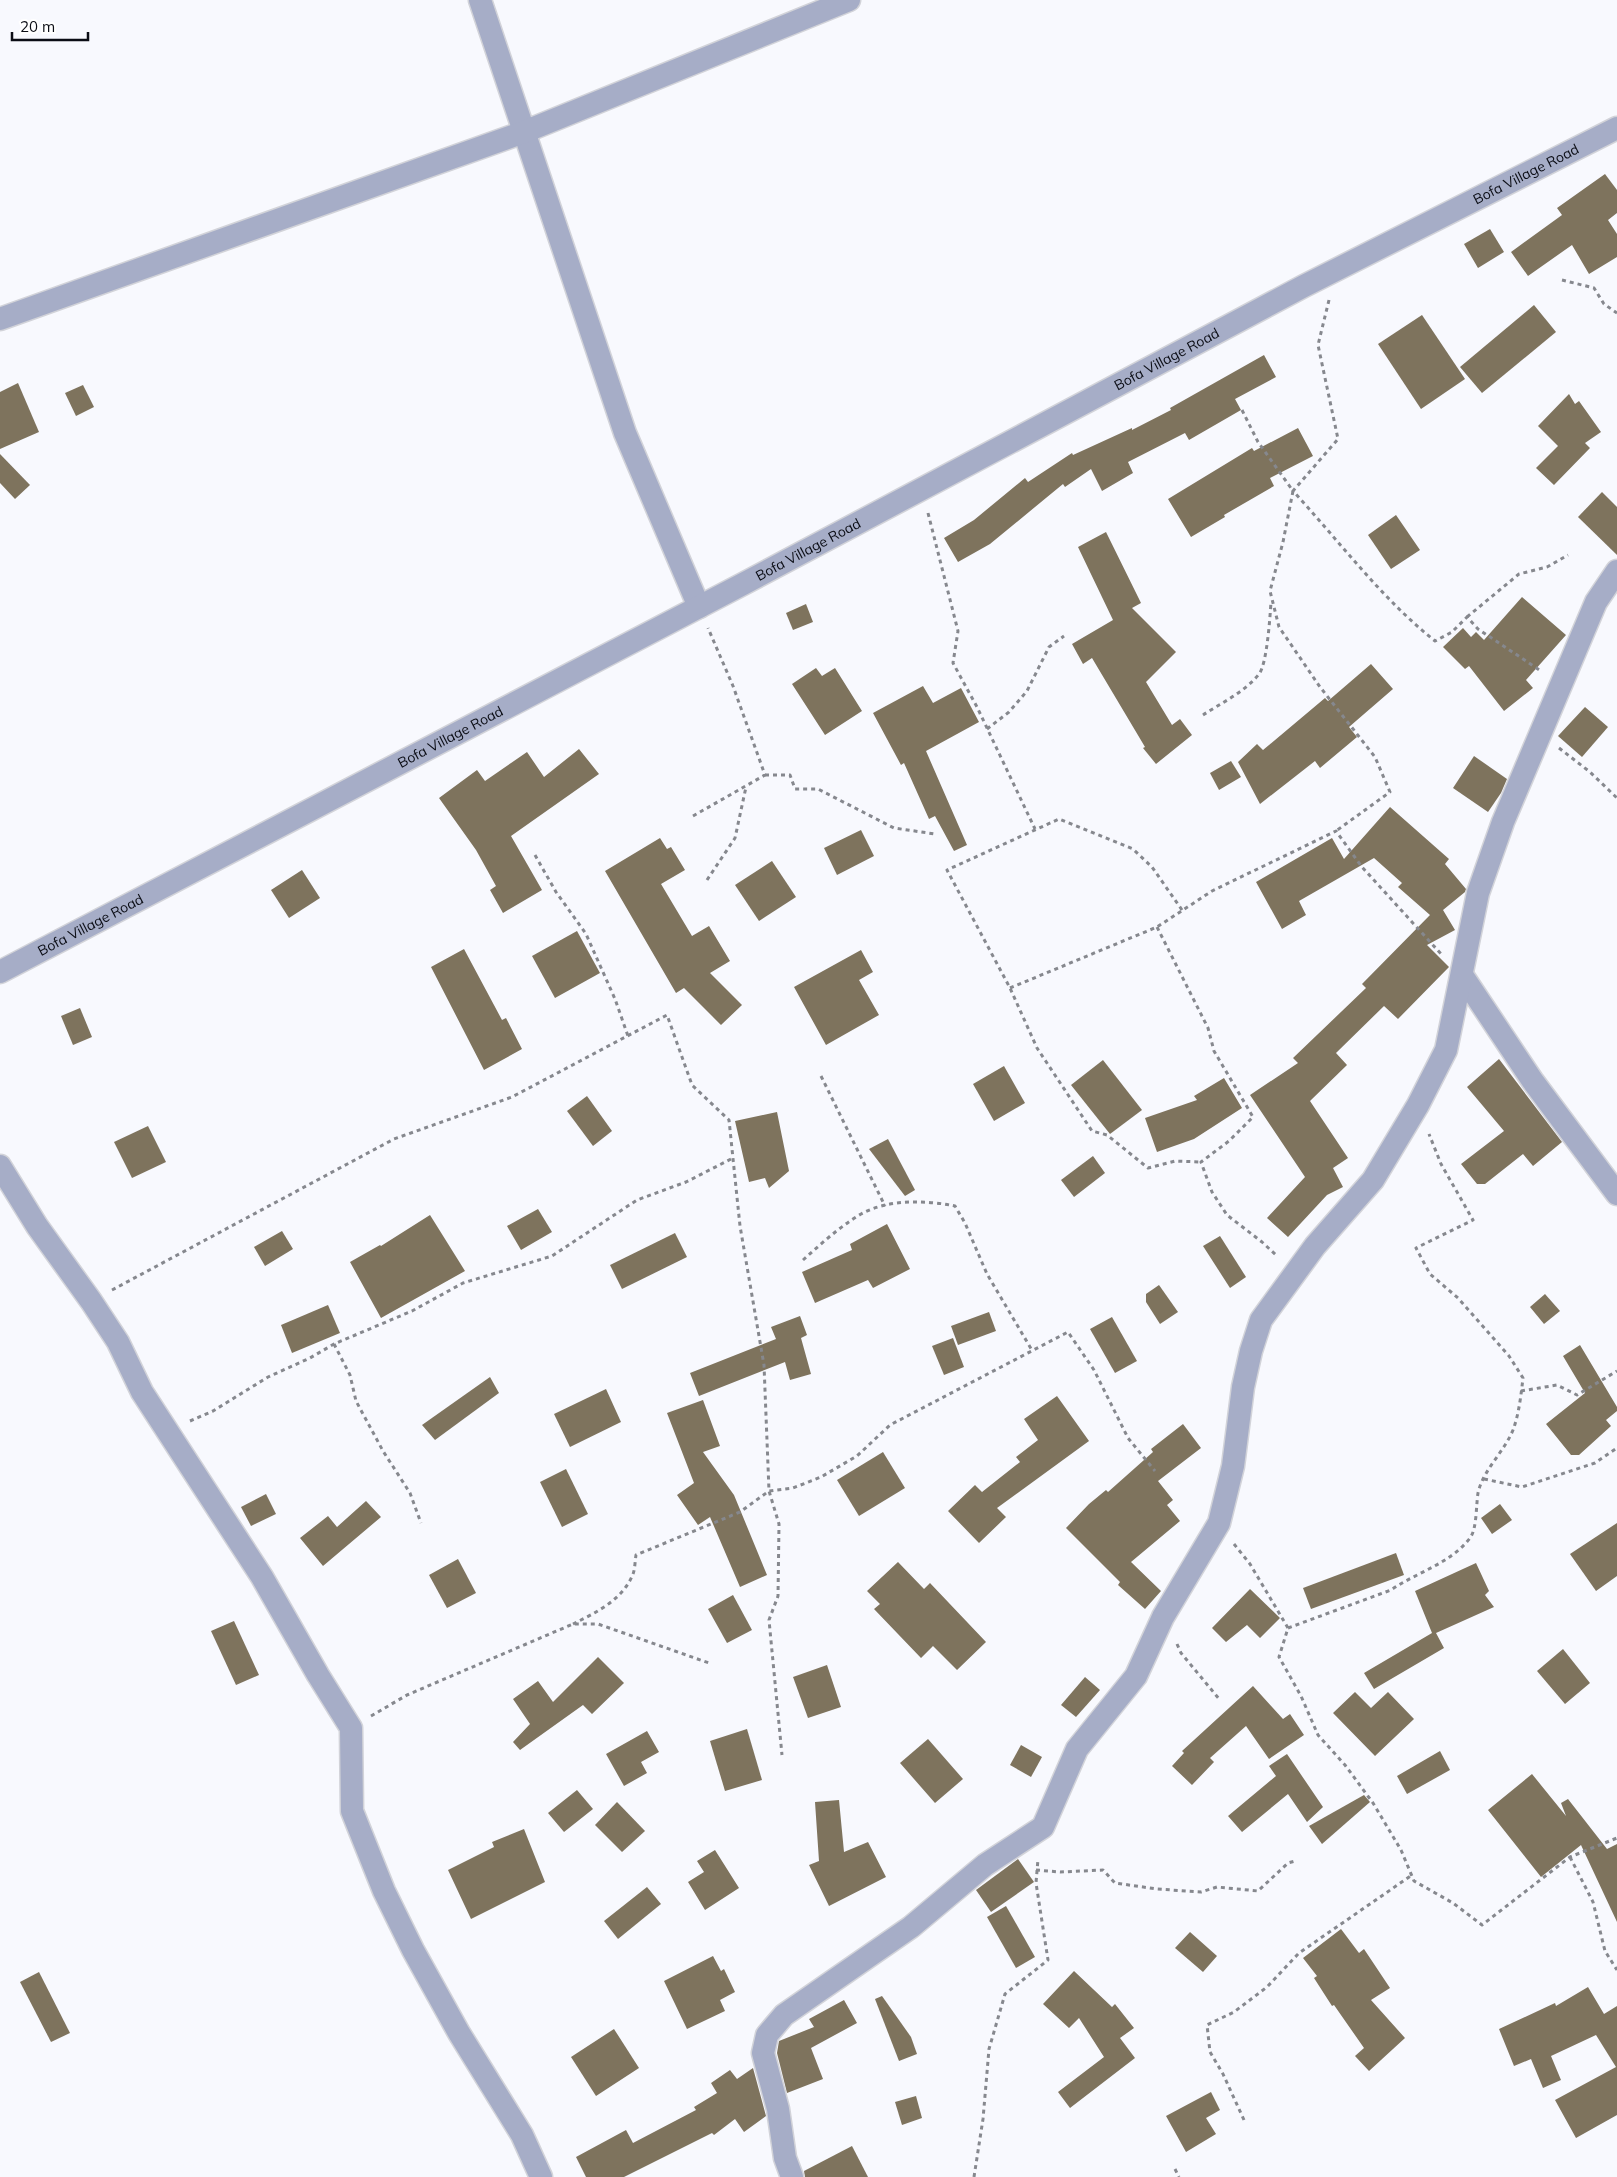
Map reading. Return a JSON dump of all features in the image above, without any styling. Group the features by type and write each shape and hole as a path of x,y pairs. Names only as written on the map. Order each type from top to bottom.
{"street":[{"path":"480,0 625,433 698,607"},
{"path":"0,319 524,132 849,0"},
{"name":"Bofa Village Road","path":"0,972 1337,270 1617,128"},
{"path":"792,2177 785,2158 778,2109 763,2053 767,2035 784,2015 911,1927 985,1865 1043,1827 1077,1749 1136,1676 1162,1617 1218,1523 1233,1466 1243,1387 1251,1351 1262,1320 1294,1273 1373,1180 1418,1105 1446,1050 1478,893 1502,822 1539,733 1562,686 1596,602 1617,571"},
{"path":"1462,975 1532,1080 1617,1194"},
{"path":"0,1166 36,1226 92,1301 118,1342 142,1392 262,1576 318,1675 351,1728 352,1811 384,1891 413,1950 459,2033 522,2135 541,2177"}],"path":[{"path":"1010,988 1157,927 1212,891 1336,831 1390,792 1375,756 1320,687 1279,627 1270,591 1283,542 1293,491 1338,439 1318,345 1337,270"},
{"path":"1562,280 1594,288 1604,304 1617,313"},
{"path":"1242,410 1258,442 1293,491 1380,590 1413,623 1435,641 1452,632 1467,617 1519,574 1547,567 1568,555"},
{"path":"922,488 958,631 952,663 987,729 1034,829"},
{"path":"1203,715 1242,690 1261,673 1267,644 1272,599"},
{"path":"698,607 732,686 765,775"},
{"path":"1467,617 1478,629 1562,686"},
{"path":"987,729 1009,712 1027,692 1049,647 1064,636"},
{"path":"1539,733 1590,772 1617,798"},
{"path":"693,816 765,775 790,775 795,789 818,789 894,828 935,834"},
{"path":"707,880 735,838 746,786"},
{"path":"1157,927 1208,1028 1214,1051 1253,1117 1229,1141 1201,1162 1175,1161 1148,1168 1107,1135 1092,1131 1037,1048 1010,988 948,870 1059,819 1133,849 1152,867 1182,910"},
{"path":"1336,831 1362,868 1462,975"},
{"path":"535,855 556,892 586,934 615,999 628,1036"},
{"path":"92,1301 394,1139 512,1097 667,1015 692,1085 730,1120 740,1226 764,1365 769,1491 779,1524 778,1596 769,1620 782,1755"},
{"path":"821,1076 885,1206"},
{"path":"1288,1628 1391,1590 1403,1582 1420,1576 1460,1550 1472,1536 1478,1492 1512,1430 1523,1378 1509,1356 1458,1298 1430,1274 1416,1248 1473,1220 1441,1164 1418,1105"},
{"path":"166,1431 213,1411 268,1377 310,1358 334,1344 412,1311 463,1284 552,1256 637,1200 686,1182 733,1158"},
{"path":"1201,1162 1212,1192 1227,1215 1262,1242 1294,1273"},
{"path":"803,1260 841,1227 862,1213 885,1206 932,1201 955,1206 965,1223 987,1274 1032,1352"},
{"path":"351,1728 407,1695 573,1624 603,1609 620,1594 632,1575 636,1555 740,1512 769,1491 793,1488 821,1477 857,1456 890,1426 1068,1332 1094,1370 1128,1438 1155,1471"},
{"path":"334,1344 350,1375 356,1401 383,1451 410,1493 421,1523"},
{"path":"1521,1391 1557,1385 1577,1394 1617,1371"},
{"path":"1484,1479 1522,1487 1595,1463 1617,1448"},
{"path":"1218,1523 1250,1564 1288,1628 1279,1657 1301,1696 1318,1735 1345,1765 1373,1803 1401,1850 1414,1881 1454,1903 1482,1925 1570,1858 1617,1838"},
{"path":"1162,1617 1181,1653 1220,1700"},
{"path":"573,1624 598,1624 709,1663"},
{"path":"974,2177 983,2119 988,2049 1005,1994 1048,1960 1036,1883 1036,1870 1043,1827"},
{"path":"1570,1858 1593,1902 1606,1951 1617,1970"},
{"path":"1036,1870 1060,1872 1102,1870 1115,1883 1158,1890 1201,1892 1217,1887 1258,1891 1288,1863 1294,1862"},
{"path":"1244,2120 1223,2074 1210,2052 1207,2025 1234,2012 1267,1987 1299,1953 1412,1875"},
{"path":"1175,2169 1178,2177"}],"building":[{"path":"1605,174 1617,190 1617,213 1608,220 1617,234 1617,257 1589,274 1572,245 1528,276 1511,252 1562,215 1557,208"},
{"path":"1490,229 1504,252 1478,268 1464,244"},
{"path":"1534,305 1556,332 1482,393 1460,367"},
{"path":"1422,315 1465,379 1421,409 1378,344"},
{"path":"1264,355 1276,377 1235,399 1241,410 1189,440 1185,433 1128,462 1133,473 1102,491 1091,469 1065,487 1063,484 990,544 958,562 944,538 974,520 1025,478 1028,482 1072,453 1073,455 1132,428 1132,430 1171,410 1170,408"},
{"path":"18,383 39,432 0,449 0,392"},
{"path":"83,385 94,407 76,416 65,393"},
{"path":"1569,394 1575,404 1579,401 1601,432 1585,443 1590,448 1554,485 1536,468 1558,446 1538,426"},
{"path":"1298,428 1313,456 1270,478 1274,486 1191,537 1168,499 1252,448 1254,451"},
{"path":"0,454 30,485 15,499 0,483"},
{"path":"1602,492 1617,507 1617,555 1578,517"},
{"path":"1396,515 1420,550 1391,569 1368,535"},
{"path":"1106,532 1141,603 1132,608 1176,652 1146,682 1172,725 1180,719 1192,735 1156,764 1143,748 1145,747 1092,658 1083,664 1072,644 1113,620 1078,547"},
{"path":"1522,597 1566,635 1526,680 1533,688 1504,711 1469,666 1465,669 1443,647 1463,628 1471,637 1476,632 1484,640"},
{"path":"806,604 813,622 793,630 786,613"},
{"path":"1371,664 1393,689 1349,727 1357,737 1320,768 1315,761 1260,804 1238,762 1257,744 1263,750 1325,698 1328,701"},
{"path":"816,668 822,676 835,668 862,711 825,735 792,684"},
{"path":"923,686 933,703 961,688 979,722 926,751 967,845 954,851 935,816 929,819 904,763 901,765 873,713"},
{"path":"1585,707 1608,727 1582,757 1558,736"},
{"path":"579,749 599,774 511,836 542,890 503,913 490,890 496,886 476,850 439,798 477,770 485,781 527,752 544,777"},
{"path":"1474,756 1507,779 1501,793 1488,812 1453,788"},
{"path":"1231,761 1241,777 1219,790 1210,773"},
{"path":"1390,807 1449,859 1445,864 1466,889 1465,892 1443,910 1455,930 1427,945 1449,967 1398,1019 1384,1006 1336,1053 1347,1065 1310,1101 1348,1158 1333,1168 1343,1187 1327,1195 1288,1237 1267,1218 1305,1177 1250,1095 1298,1063 1293,1058 1366,988 1362,984 1430,915 1398,887 1402,883 1374,858 1299,901 1306,915 1282,929 1256,882 1332,838 1344,859"},
{"path":"861,830 874,856 837,875 824,848"},
{"path":"660,838 667,849 671,847 685,870 661,884 692,936 709,926 730,961 710,973 742,1005 721,1025 684,988 676,993 605,871"},
{"path":"772,861 796,897 759,921 735,885"},
{"path":"302,870 320,898 289,918 271,890"},
{"path":"577,931 600,973 555,998 532,956"},
{"path":"464,949 502,1020 506,1018 522,1049 484,1070 431,967"},
{"path":"861,950 873,972 859,980 879,1015 826,1045 794,987"},
{"path":"80,1008 92,1037 73,1045 61,1016"},
{"path":"1499,1059 1562,1142 1533,1166 1523,1154 1485,1184 1477,1184 1461,1164 1504,1131 1467,1087"},
{"path":"1103,1060 1142,1110 1110,1134 1071,1085"},
{"path":"1004,1066 1025,1103 994,1121 973,1084"},
{"path":"1224,1078 1242,1108 1194,1139 1157,1152 1145,1118 1197,1100 1194,1096"},
{"path":"587,1096 612,1131 593,1146 567,1111"},
{"path":"777,1112 789,1171 769,1188 765,1178 749,1182 735,1121"},
{"path":"148,1126 166,1162 132,1178 114,1142"},
{"path":"888,1139 915,1190 905,1196 869,1149"},
{"path":"1093,1156 1105,1173 1074,1197 1061,1180"},
{"path":"538,1209 552,1232 521,1250 507,1226"},
{"path":"430,1215 465,1271 381,1318 350,1262 381,1246"},
{"path":"887,1224 910,1269 873,1288 868,1280 815,1303 802,1272 852,1250 850,1244"},
{"path":"282,1231 293,1249 265,1266 254,1247"},
{"path":"675,1233 687,1257 622,1289 610,1265"},
{"path":"1220,1236 1246,1277 1230,1288 1203,1246"},
{"path":"1159,1285 1178,1312 1160,1324 1146,1302 1146,1294"},
{"path":"1545,1294 1560,1311 1544,1324 1530,1307"},
{"path":"328,1305 340,1333 292,1353 281,1325"},
{"path":"989,1312 996,1331 958,1345 951,1326"},
{"path":"800,1316 807,1335 801,1338 811,1374 790,1380 785,1362 699,1396 690,1373 776,1339 771,1327"},
{"path":"1112,1317 1137,1361 1115,1373 1090,1329"},
{"path":"953,1338 964,1367 944,1375 932,1346"},
{"path":"1580,1345 1617,1407 1617,1411 1606,1420 1611,1426 1579,1455 1571,1455 1546,1424 1585,1393 1563,1356"},
{"path":"490,1377 499,1393 435,1440 422,1425"},
{"path":"606,1389 621,1422 570,1447 554,1414"},
{"path":"1057,1396 1089,1441 997,1508 1006,1517 979,1543 948,1511 975,1485 982,1492 1020,1462 1016,1457 1038,1440 1024,1419"},
{"path":"703,1400 720,1446 703,1452 734,1495 767,1575 740,1587 710,1517 698,1525 677,1495 694,1483 667,1413"},
{"path":"1183,1424 1201,1448 1158,1481 1173,1500 1167,1505 1180,1521 1131,1562 1161,1591 1145,1609 1118,1585 1120,1582 1066,1528 1089,1504 1106,1490 1108,1492 1153,1452 1151,1449"},
{"path":"883,1452 905,1488 859,1516 837,1480"},
{"path":"566,1469 588,1514 562,1527 540,1482"},
{"path":"266,1494 276,1514 251,1526 241,1507"},
{"path":"366,1501 381,1517 323,1566 300,1538 328,1516 337,1527"},
{"path":"1500,1504 1512,1520 1492,1534 1481,1518"},
{"path":"1617,1523 1617,1576 1596,1591 1570,1554"},
{"path":"1396,1553 1404,1575 1311,1609 1303,1588"},
{"path":"458,1559 476,1593 447,1608 429,1575"},
{"path":"898,1562 924,1589 930,1583 986,1642 957,1670 933,1646 921,1658 874,1609 880,1604 867,1591"},
{"path":"1476,1563 1489,1591 1485,1595 1494,1607 1436,1633 1444,1648 1374,1689 1364,1673 1432,1633 1415,1591"},
{"path":"1250,1589 1280,1618 1260,1638 1247,1625 1226,1642 1212,1628"},
{"path":"733,1595 752,1630 727,1643 708,1609"},
{"path":"234,1621 259,1675 236,1685 211,1631"},
{"path":"1563,1649 1590,1683 1565,1704 1537,1671"},
{"path":"598,1657 624,1683 592,1714 583,1705 520,1750 513,1742 530,1724 513,1699 538,1681 553,1702"},
{"path":"827,1665 841,1707 808,1718 793,1677"},
{"path":"1085,1677 1100,1690 1076,1717 1061,1705"},
{"path":"1253,1686 1283,1719 1290,1714 1304,1735 1269,1759 1246,1726 1210,1758 1214,1762 1192,1785 1172,1766 1184,1753 1182,1751"},
{"path":"1355,1692 1371,1708 1388,1692 1414,1719 1375,1756 1333,1713"},
{"path":"747,1729 762,1780 725,1791 710,1741"},
{"path":"647,1731 659,1752 641,1762 647,1773 624,1786 606,1754"},
{"path":"928,1739 963,1779 935,1803 900,1763"},
{"path":"1021,1745 1042,1757 1031,1777 1010,1765"},
{"path":"1440,1751 1450,1770 1407,1794 1397,1776"},
{"path":"1287,1754 1323,1807 1307,1822 1288,1794 1242,1832 1228,1816 1276,1776 1269,1766"},
{"path":"1532,1774 1566,1816 1561,1803 1568,1799 1607,1849 1617,1844 1617,1922 1581,1845 1541,1877 1488,1810"},
{"path":"577,1790 593,1809 564,1832 548,1813"},
{"path":"1364,1795 1370,1802 1322,1844 1309,1826"},
{"path":"839,1800 844,1852 868,1842 886,1877 829,1906 809,1865 819,1861 815,1802"},
{"path":"617,1802 645,1831 622,1852 595,1825"},
{"path":"524,1829 545,1882 471,1919 448,1870 494,1847 492,1842"},
{"path":"715,1850 739,1888 705,1910 688,1882 704,1872 697,1861"},
{"path":"1018,1859 1034,1882 991,1912 976,1890"},
{"path":"647,1887 661,1904 618,1939 604,1921"},
{"path":"1006,1906 1035,1957 1016,1968 987,1917"},
{"path":"1341,1929 1359,1953 1364,1949 1390,1988 1371,2000 1405,2038 1369,2071 1355,2056 1364,2048 1334,2005 1332,2006 1314,1978 1317,1976 1303,1958"},
{"path":"1190,1932 1217,1956 1203,1972 1175,1948"},
{"path":"713,1956 721,1971 724,1969 735,1992 720,2000 725,2011 687,2029 664,1981"},
{"path":"1074,1971 1112,2007 1115,2004 1134,2028 1120,2038 1135,2058 1070,2108 1058,2092 1104,2057 1079,2018 1069,2028 1043,2004"},
{"path":"39,1972 70,2033 51,2042 20,1982"},
{"path":"1588,1987 1604,2014 1617,2006 1617,2115 1576,2138 1555,2100 1616,2067 1596,2035 1551,2056 1561,2080 1543,2088 1531,2059 1514,2066 1499,2029 1555,2003 1556,2006"},
{"path":"882,1996 911,2037 917,2054 899,2061 875,1999"},
{"path":"844,2000 857,2023 811,2048 823,2079 787,2093 777,2053 779,2041 814,2027 809,2019"},
{"path":"614,2029 639,2068 596,2096 571,2057"},
{"path":"753,2068 766,2116 744,2132 735,2119 714,2135 712,2133 624,2177 586,2177 576,2157 626,2130 633,2143 696,2110 694,2107 717,2093 711,2083 730,2070 737,2079"},
{"path":"1211,2092 1220,2110 1206,2118 1216,2134 1186,2152 1166,2116"},
{"path":"916,2096 922,2118 902,2125 895,2102"},
{"path":"852,2146 868,2177 805,2177 804,2171"}]}
